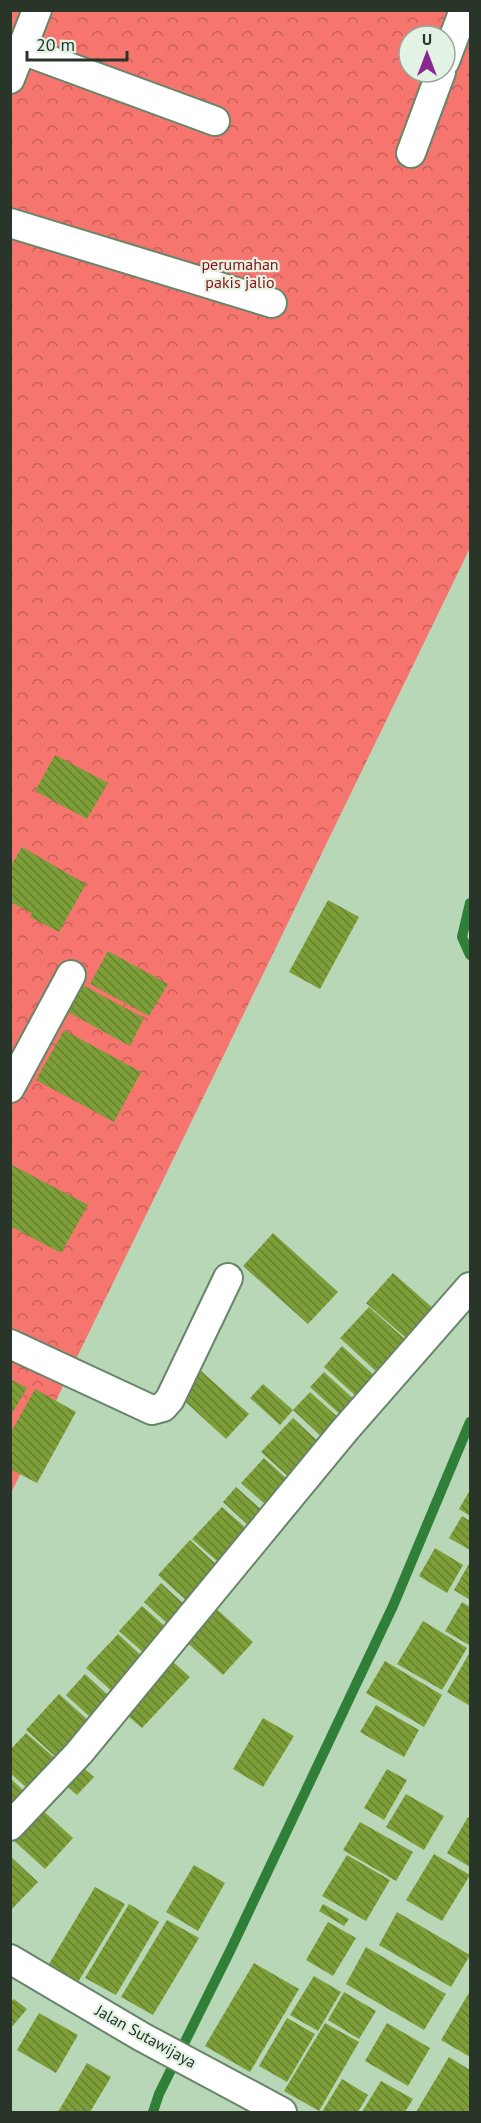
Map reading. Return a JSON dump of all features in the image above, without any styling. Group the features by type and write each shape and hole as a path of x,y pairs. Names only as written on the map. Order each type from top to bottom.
{"street":[{"path":"10,79 37,10"},
{"path":"457,29 464,10"},
{"path":"22,50 215,121"},
{"path":"411,153 437,84"},
{"path":"10,223 272,303"},
{"path":"10,1088 71,975"},
{"path":"10,1344 152,1410 163,1407 170,1399 228,1278"},
{"path":"10,1826 79,1753 344,1431 469,1288"},
{"name":"Jalan Sutawijaya","path":"10,1959 142,2037 282,2112"}],"green space":[{"name":"perumahan pakis jalio","path":"11,11 470,11 470,548 11,1493"}],"building":[{"path":"55,755 108,783 87,819 35,791"},
{"path":"22,847 86,884 59,932 30,917 32,913 10,902 10,867"},
{"path":"328,900 359,917 320,989 289,972"},
{"path":"108,951 168,984 149,1016 90,984"},
{"path":"81,984 144,1018 130,1046 66,1011"},
{"path":"64,1030 141,1072 114,1122 36,1080"},
{"path":"10,1164 88,1205 61,1253 10,1226"},
{"path":"273,1233 338,1292 308,1324 243,1266"},
{"path":"393,1273 434,1309 407,1339 366,1303"},
{"path":"369,1307 408,1342 379,1374 340,1338"},
{"path":"342,1346 376,1377 358,1398 324,1367"},
{"path":"200,1370 249,1414 226,1439 178,1395"},
{"path":"324,1372 357,1402 343,1417 310,1387"},
{"path":"10,1379 27,1388 10,1417"},
{"path":"263,1384 293,1410 280,1425 250,1398"},
{"path":"35,1389 76,1412 37,1483 10,1469 10,1434"},
{"path":"310,1392 341,1420 324,1439 293,1410"},
{"path":"293,1418 323,1446 292,1480 261,1452"},
{"path":"264,1458 288,1480 265,1504 241,1483"},
{"path":"236,1487 264,1512 250,1527 223,1502"},
{"path":"470,1490 470,1516 459,1509"},
{"path":"222,1507 247,1529 217,1561 192,1539"},
{"path":"462,1516 470,1521 470,1550 449,1538"},
{"path":"190,1540 219,1567 187,1601 158,1575"},
{"path":"435,1548 463,1565 447,1593 419,1576"},
{"path":"470,1562 470,1600 454,1590"},
{"path":"161,1583 187,1607 170,1626 144,1602"},
{"path":"462,1602 470,1607 469,1645 445,1631"},
{"path":"211,1604 253,1642 223,1675 181,1637"},
{"path":"142,1606 169,1630 146,1655 119,1631"},
{"path":"423,1621 467,1648 442,1690 397,1664"},
{"path":"118,1634 146,1660 115,1694 86,1668"},
{"path":"470,1652 470,1706 447,1692"},
{"path":"170,1659 190,1677 142,1728 122,1711"},
{"path":"385,1661 442,1695 424,1727 366,1693"},
{"path":"85,1674 109,1696 90,1717 66,1695"},
{"path":"59,1694 90,1722 57,1758 26,1730"},
{"path":"376,1705 419,1730 404,1757 360,1732"},
{"path":"263,1718 294,1736 263,1787 233,1769"},
{"path":"26,1733 56,1759 28,1789 10,1773 10,1750"},
{"path":"78,1763 94,1777 77,1795 61,1781"},
{"path":"387,1769 407,1780 384,1820 364,1808"},
{"path":"10,1778 26,1793 10,1810"},
{"path":"406,1794 444,1816 424,1850 386,1827"},
{"path":"39,1807 73,1838 45,1869 11,1838"},
{"path":"468,1817 470,1819 470,1867 447,1853"},
{"path":"360,1822 413,1852 396,1881 343,1850"},
{"path":"434,1854 470,1875 442,1921 406,1900"},
{"path":"347,1855 390,1880 366,1921 322,1896"},
{"path":"10,1856 38,1882 10,1911"},
{"path":"194,1865 225,1883 198,1931 166,1912"},
{"path":"95,1887 125,1904 78,1982 49,1964"},
{"path":"129,1904 159,1922 116,1995 85,1978"},
{"path":"323,1904 349,1919 344,1926 319,1911"},
{"path":"397,1912 470,1955 451,1987 379,1945"},
{"path":"167,1920 199,1938 153,2015 121,1997"},
{"path":"328,1922 356,1938 333,1976 306,1960"},
{"path":"366,1947 446,1994 424,2030 346,1984"},
{"path":"254,1963 299,1989 250,2072 205,2046"},
{"path":"314,1976 341,1992 318,2031 290,2015"},
{"path":"470,1991 470,2057 441,2040"},
{"path":"344,1992 376,2011 359,2039 328,2020"},
{"path":"14,1999 27,2009 10,2029 10,2003"},
{"path":"39,2013 78,2035 56,2073 17,2050"},
{"path":"287,2018 315,2034 287,2082 259,2066"},
{"path":"325,2023 359,2042 319,2111 284,2091"},
{"path":"387,2023 430,2048 408,2086 365,2061"},
{"path":"449,2057 470,2070 470,2112 416,2112"},
{"path":"87,2063 111,2077 90,2112 58,2112"},
{"path":"342,2079 368,2095 358,2112 322,2112"},
{"path":"381,2081 413,2099 405,2112 362,2112"}],"waterway":[{"path":"470,903 462,937 470,955"},
{"path":"153,2112 159,2094 230,1951 393,1606 470,1422"}]}
